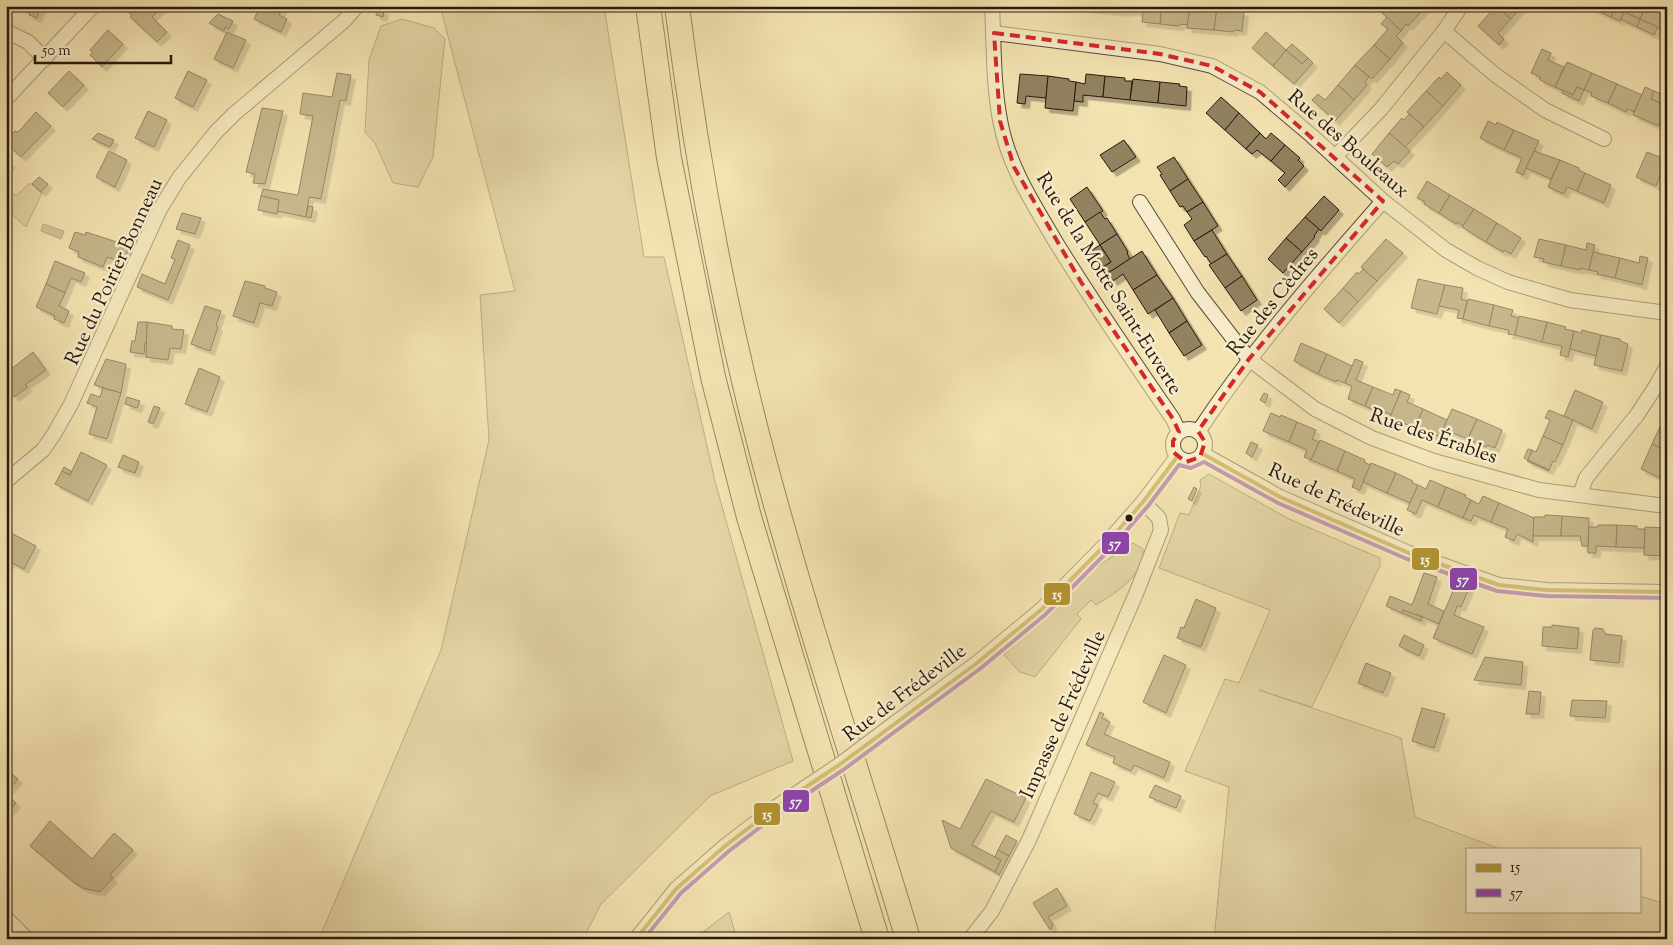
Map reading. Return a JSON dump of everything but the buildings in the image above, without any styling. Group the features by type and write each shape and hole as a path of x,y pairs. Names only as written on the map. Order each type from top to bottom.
{"highway":[{"path":"648,6 669,158 712,377 749,517 877,939"},
{"path":"677,6 689,101 712,234 763,457 817,647 908,939"}],"street":[{"path":"6,99 93,6"},
{"name":"Rue du Poirier Bonneau","path":"6,481 43,450 54,434 71,404 156,217 179,178 222,126 344,21 357,6"},
{"name":"Rue de la Motte Saint-Euverte","path":"992,6 1000,121 1014,167 1028,196 1081,282 1173,419 1179,432"},
{"path":"1335,157 1381,109 1444,31 1461,6"},
{"path":"6,31 28,42 45,59"},
{"path":"1444,31 1494,74 1545,110 1604,139"},
{"name":"Rue des Bouleaux","path":"994,33 1160,54 1212,66 1260,92 1383,201 1446,250 1477,268 1508,282 1570,300 1667,313"},
{"name":"Rue des Cèdres","path":"1198,432 1249,359 1304,290 1383,201"},
{"name":"Rue des Érables","path":"1140,202 1198,293 1249,359 1315,409 1372,438 1434,461 1530,487 1667,505"},
{"path":"1580,495 1586,478 1637,414 1667,366"},
{"path":"1189,429 1198,432 1205,442 1203,454 1191,462 1181,460 1177,457 1172,447 1175,436 1179,432 1189,429"},
{"name":"Rue de Frédeville","path":"1203,454 1280,497 1409,553 1500,585 1546,590 1667,592"},
{"name":"Rue de Frédeville","path":"636,939 676,889 725,846 776,807 839,766 976,663 1042,609 1105,545 1177,457"},
{"name":"Impasse de Frédeville","path":"970,939 992,911 1029,840 1131,606 1160,530 1159,518 1142,502"},
{"path":"6,918 27,939"}],"highlighted area":[{"path":"994,33 1160,54 1212,66 1260,92 1383,201 1249,359 1198,431 1205,442 1200,457 1186,462 1173,452 1173,441 1179,432 1173,419 1081,282 1014,167 1000,121"}],"shaded area":[{"path":"440,6 604,6 644,257 664,257 715,481 793,761 710,796 601,904 583,939 319,939 441,650 489,440 480,295 515,291"},
{"path":"402,19 434,28 445,39 433,157 418,187 393,183 375,143 365,132 369,60 381,26"},
{"path":"30,183 42,193 26,227 6,209 6,193 9,190 16,196"},
{"path":"43,224 64,231 61,239 41,231"},
{"path":"1209,474 1289,519 1380,558 1380,566 1312,707 1259,690 1401,738 1415,817 1497,848 1466,848 1466,912 1640,912 1640,896 1667,904 1667,939 1214,939 1229,787 1185,771 1225,679 1239,683 1270,610 1159,568 1180,513 1189,515 1201,486 1200,480"},
{"path":"1133,543 1143,549 1142,559 1127,583 1096,605 1091,600 1077,614 1081,619 1035,677 1020,672 1004,655 1092,570"},
{"path":"729,912 737,939 694,939"}],"transit line":[{"name":"15","path":"1203,454 1280,497 1409,553 1499,585 1546,590 1667,592"},
{"name":"15","path":"636,939 676,889 725,846 776,807 839,765 977,663 1042,609 1105,545 1143,502 1177,457"},
{"name":"57","path":"644,939 681,893 729,851 780,812 843,770 981,668 1046,614 1110,549 1148,506 1179,465 1191,468 1204,462 1278,503 1407,559 1497,591 1546,596 1667,598"}]}
